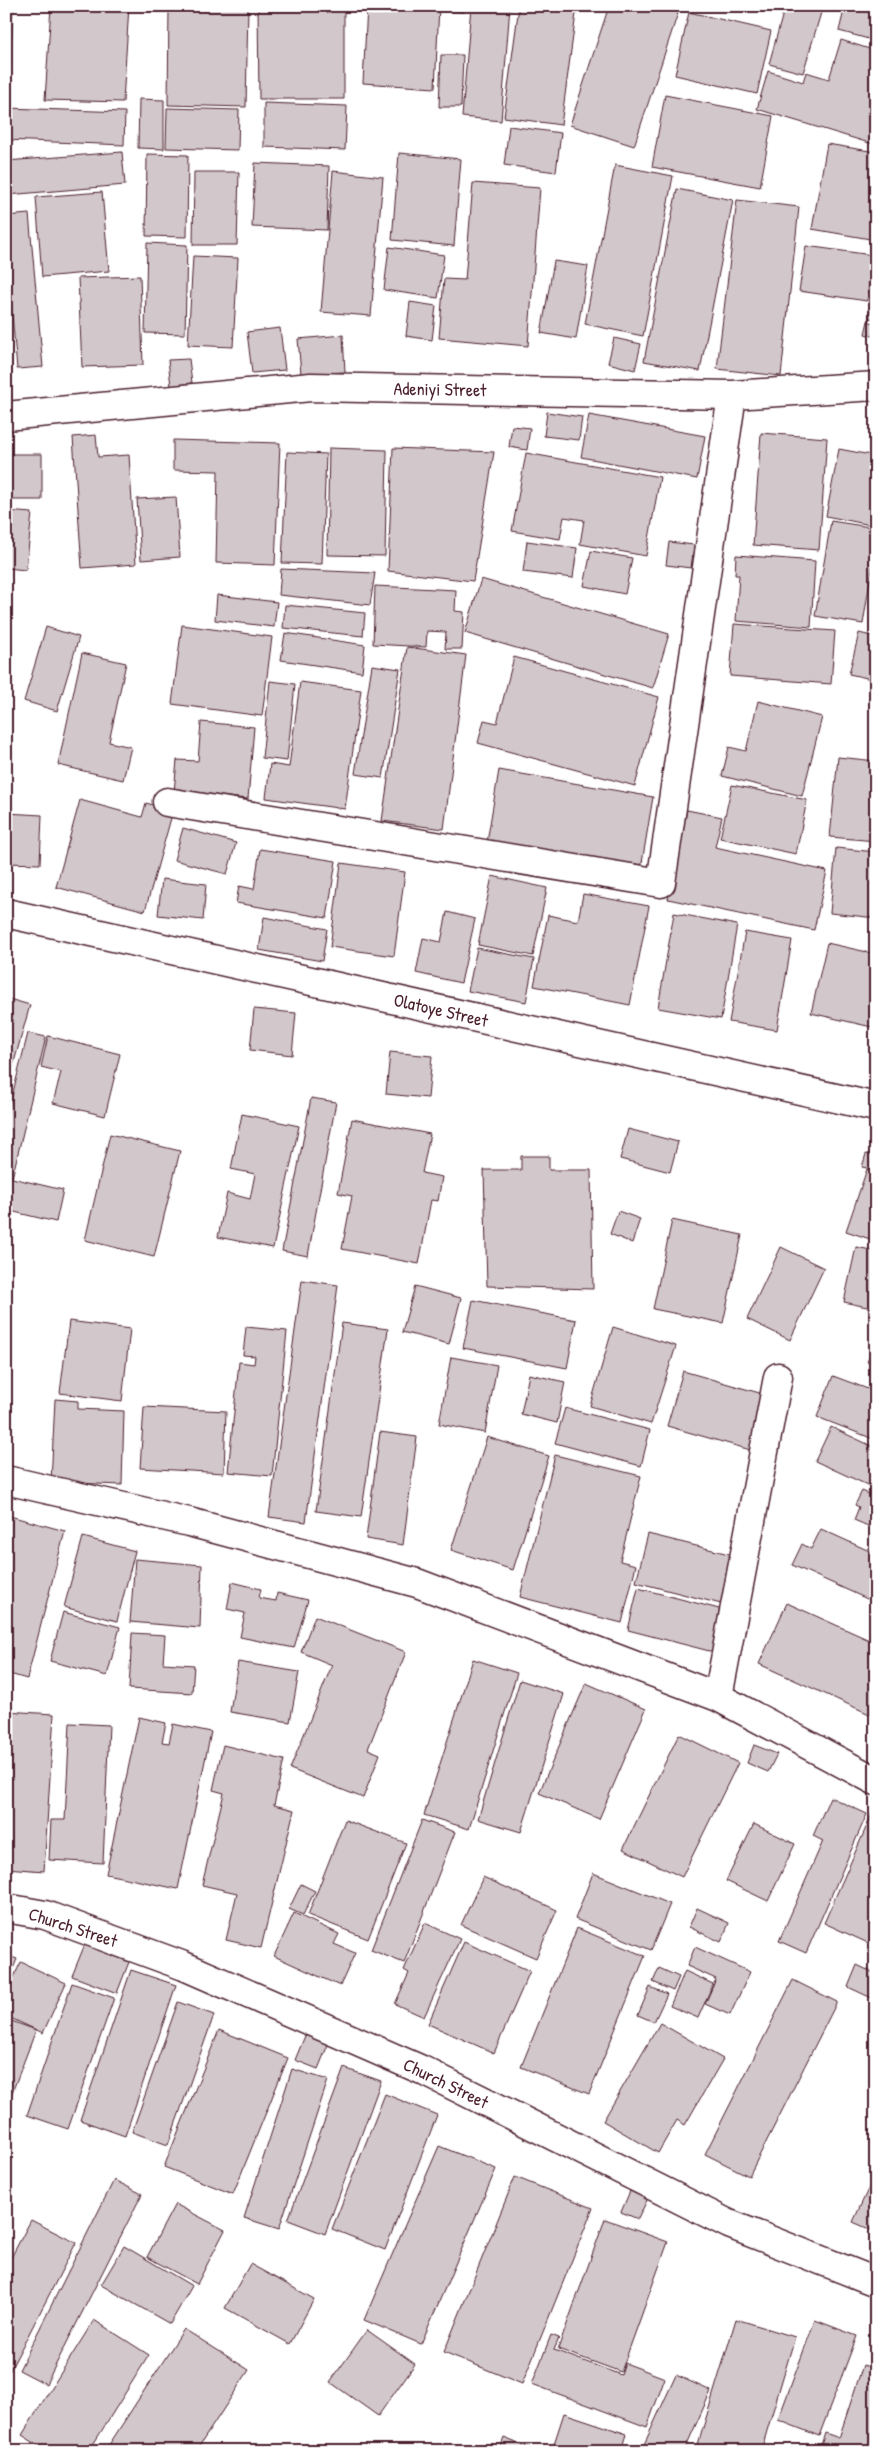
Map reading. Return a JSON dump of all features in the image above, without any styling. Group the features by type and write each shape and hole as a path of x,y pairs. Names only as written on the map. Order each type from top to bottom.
{"street":[{"name":"Adeniyi Street","path":"6,416 311,387 732,395 876,386"},
{"path":"168,802 661,883 732,395"},
{"name":"Olatoye Street","path":"6,913 876,1108"},
{"path":"718,1697 778,1377"},
{"path":"6,1480 189,1522 417,1583 718,1697 876,1781"},
{"name":"Church Street","path":"6,1908 45,1915 184,1966 422,2070 729,2224 876,2282"}],"building":[{"path":"6,6 13,6 9,102 6,102"},
{"path":"51,6 129,6 123,102 45,100"},
{"path":"169,6 248,6 246,107 168,105"},
{"path":"258,6 344,6 344,99 259,99"},
{"path":"367,6 439,6 435,88 363,83"},
{"path":"444,6 464,6 464,12 443,11"},
{"path":"471,6 510,6 501,121 462,117"},
{"path":"519,6 577,6 561,125 504,117"},
{"path":"609,6 659,6 678,13 634,146 570,125"},
{"path":"785,6 823,6 803,73 769,64"},
{"path":"845,6 876,6 876,41 839,31"},
{"path":"689,12 771,31 757,94 675,75"},
{"path":"841,40 876,51 876,145 757,109 768,71 803,82 806,72 829,79"},
{"path":"441,55 463,55 461,107 439,107"},
{"path":"665,95 773,116 760,187 652,167"},
{"path":"139,99 164,100 164,149 138,148"},
{"path":"264,103 347,106 345,150 264,147"},
{"path":"6,108 125,112 124,145 6,140"},
{"path":"167,108 239,110 238,150 166,148"},
{"path":"509,126 561,133 556,172 504,165"},
{"path":"827,144 876,152 876,240 812,229"},
{"path":"122,152 125,185 7,195 6,161"},
{"path":"399,153 461,159 454,246 392,240"},
{"path":"147,154 188,155 187,237 146,236"},
{"path":"255,163 329,166 327,230 252,227"},
{"path":"615,165 673,176 643,336 585,324"},
{"path":"333,171 383,177 371,316 321,312"},
{"path":"194,172 239,172 237,245 193,245"},
{"path":"473,183 540,188 528,346 439,338 444,279 465,280"},
{"path":"677,189 733,200 700,371 644,361"},
{"path":"102,192 109,271 42,277 36,197"},
{"path":"737,200 799,207 781,376 717,369"},
{"path":"29,214 43,367 17,369 6,249 6,216"},
{"path":"147,243 187,245 185,334 145,333"},
{"path":"806,246 872,255 867,301 799,291"},
{"path":"389,247 444,255 438,298 384,290"},
{"path":"193,256 238,258 233,347 188,345"},
{"path":"554,261 588,266 576,339 541,333"},
{"path":"876,271 876,319 869,318"},
{"path":"140,276 143,365 82,367 78,278"},
{"path":"410,302 436,306 432,340 406,336"},
{"path":"868,321 876,324 876,337 865,334"},
{"path":"280,328 285,370 252,373 247,332"},
{"path":"343,335 345,372 301,374 298,339"},
{"path":"614,338 641,344 635,370 608,363"},
{"path":"6,352 9,382 6,382"},
{"path":"189,359 192,383 171,386 168,360"},
{"path":"547,412 582,417 579,440 544,436"},
{"path":"589,415 705,436 697,479 581,457"},
{"path":"512,426 530,428 527,450 509,447"},
{"path":"761,433 827,438 819,550 753,545"},
{"path":"96,435 98,457 129,455 136,564 82,568 73,437"},
{"path":"173,440 280,443 275,565 216,563 218,471 173,470"},
{"path":"329,448 387,450 385,556 327,555"},
{"path":"393,448 494,452 473,581 388,571"},
{"path":"839,449 876,456 876,526 826,516"},
{"path":"287,452 326,454 322,564 282,563"},
{"path":"526,453 660,477 646,556 580,544 584,520 564,517 560,539 512,531"},
{"path":"6,454 42,454 42,500 6,500"},
{"path":"176,497 180,557 141,560 137,499"},
{"path":"6,511 32,513 26,570 6,568"},
{"path":"831,521 876,528 876,544 863,624 815,616"},
{"path":"527,541 577,548 573,578 523,572"},
{"path":"669,542 694,545 691,568 666,565"},
{"path":"591,551 632,558 625,594 584,586"},
{"path":"736,555 815,561 811,627 736,621 739,575 735,575"},
{"path":"281,569 375,573 370,605 279,595"},
{"path":"481,579 669,634 653,688 465,633"},
{"path":"375,586 456,590 455,611 464,612 462,649 445,649 446,632 427,631 426,647 373,644"},
{"path":"217,595 277,602 274,627 215,620"},
{"path":"6,599 8,599 9,661 6,661"},
{"path":"285,605 365,613 363,636 283,628"},
{"path":"734,624 835,631 831,684 730,676"},
{"path":"182,625 272,637 262,716 172,704"},
{"path":"46,627 79,637 57,711 24,701"},
{"path":"285,633 365,645 362,672 281,660"},
{"path":"859,633 876,637 876,680 849,674"},
{"path":"407,647 466,655 444,829 382,821"},
{"path":"82,653 126,663 109,742 131,747 123,780 58,765"},
{"path":"514,657 659,697 635,786 478,743 484,720 497,723"},
{"path":"372,665 400,669 383,778 355,774"},
{"path":"270,681 295,684 287,761 262,758"},
{"path":"300,682 361,690 345,809 266,798 270,764 289,767"},
{"path":"758,701 822,717 802,796 722,776 729,747 746,751"},
{"path":"201,722 254,727 248,799 174,792 177,760 198,761"},
{"path":"838,757 876,761 876,841 830,837"},
{"path":"499,770 653,797 641,869 487,842"},
{"path":"732,785 807,800 796,854 720,838"},
{"path":"80,800 142,817 146,803 173,811 145,911 56,887"},
{"path":"687,810 722,817 715,847 827,871 814,930 668,899"},
{"path":"6,813 42,815 40,864 6,863"},
{"path":"183,828 236,843 227,874 174,860"},
{"path":"836,848 876,852 876,918 830,913"},
{"path":"260,849 336,861 327,918 236,903 239,886 254,889"},
{"path":"341,863 405,872 394,956 330,947"},
{"path":"492,876 547,888 533,956 478,945"},
{"path":"162,879 206,884 203,920 158,915"},
{"path":"583,894 649,906 630,1005 534,986 548,915 578,921"},
{"path":"447,912 475,919 461,983 416,973 423,938 441,942"},
{"path":"674,913 737,925 721,1019 658,1008"},
{"path":"264,917 327,929 322,961 259,950"},
{"path":"6,925 13,927 6,952"},
{"path":"745,932 792,940 777,1030 729,1022"},
{"path":"827,943 876,954 876,1028 811,1013"},
{"path":"477,948 534,959 526,1002 468,991"},
{"path":"9,999 30,1005 6,1091 6,1007"},
{"path":"254,1009 296,1013 292,1055 250,1050"},
{"path":"28,1033 46,1037 12,1178 63,1190 56,1222 6,1210 6,1120"},
{"path":"48,1036 120,1054 105,1116 53,1103 61,1072 41,1067"},
{"path":"390,1052 432,1056 428,1098 386,1094"},
{"path":"311,1098 336,1102 308,1256 282,1251"},
{"path":"242,1114 299,1126 273,1248 218,1237 227,1193 250,1199 255,1174 231,1169"},
{"path":"352,1119 430,1134 422,1173 442,1177 438,1201 431,1200 419,1264 342,1249 352,1196 338,1193"},
{"path":"628,1129 678,1142 670,1172 620,1159"},
{"path":"110,1134 180,1151 154,1257 85,1240"},
{"path":"866,1154 876,1157 876,1170 862,1167"},
{"path":"521,1156 549,1156 549,1170 591,1170 593,1289 487,1286 484,1170 521,1170"},
{"path":"867,1169 876,1172 876,1241 846,1231"},
{"path":"618,1211 640,1219 632,1243 610,1234"},
{"path":"672,1220 742,1235 723,1323 653,1309"},
{"path":"781,1247 824,1268 790,1340 747,1319"},
{"path":"856,1247 876,1251 876,1309 844,1302"},
{"path":"302,1280 338,1285 306,1522 269,1517"},
{"path":"415,1286 461,1298 449,1344 402,1332"},
{"path":"473,1300 576,1320 567,1368 463,1348"},
{"path":"69,1321 130,1329 122,1401 60,1393"},
{"path":"342,1323 388,1329 361,1517 316,1511"},
{"path":"246,1327 287,1331 272,1476 228,1472 239,1362 254,1364 255,1356 243,1355"},
{"path":"613,1327 676,1346 651,1424 590,1406"},
{"path":"876,1343 876,1366 867,1361"},
{"path":"451,1357 497,1365 485,1433 439,1424"},
{"path":"683,1371 770,1396 754,1451 667,1426"},
{"path":"529,1374 565,1382 557,1423 521,1414"},
{"path":"833,1376 876,1392 876,1440 817,1417"},
{"path":"55,1399 78,1401 78,1409 124,1411 122,1485 51,1482"},
{"path":"144,1407 226,1411 224,1473 140,1468"},
{"path":"565,1408 650,1430 641,1466 555,1443"},
{"path":"831,1427 876,1448 876,1489 815,1461"},
{"path":"380,1432 417,1437 403,1545 366,1539"},
{"path":"487,1437 549,1456 513,1570 451,1550"},
{"path":"555,1455 641,1476 620,1561 636,1565 622,1623 520,1597"},
{"path":"862,1491 876,1497 875,1529 854,1520 859,1507 855,1505"},
{"path":"6,1515 65,1531 27,1679 6,1673"},
{"path":"821,1529 876,1554 876,1603 792,1565 802,1544 811,1549"},
{"path":"648,1534 733,1555 721,1604 636,1582"},
{"path":"83,1537 135,1551 117,1621 64,1607"},
{"path":"135,1559 202,1565 200,1628 130,1622"},
{"path":"232,1582 261,1589 259,1598 276,1601 277,1593 308,1600 294,1648 240,1637 245,1613 227,1609"},
{"path":"638,1588 727,1611 717,1653 628,1630"},
{"path":"787,1603 876,1643 876,1717 759,1664"},
{"path":"63,1612 120,1627 107,1676 50,1661"},
{"path":"315,1616 406,1652 368,1749 380,1754 363,1798 290,1769 332,1665 301,1652"},
{"path":"132,1633 165,1635 163,1663 194,1665 192,1693 129,1689"},
{"path":"473,1659 517,1673 469,1829 424,1815"},
{"path":"238,1662 299,1672 290,1722 230,1712"},
{"path":"520,1680 564,1694 521,1832 478,1819"},
{"path":"586,1683 646,1709 599,1819 539,1793"},
{"path":"6,1711 54,1714 44,1871 6,1868"},
{"path":"139,1717 166,1723 162,1742 169,1743 173,1724 211,1732 178,1889 106,1874"},
{"path":"70,1723 109,1725 103,1863 49,1860 51,1820 65,1820"},
{"path":"679,1734 738,1763 682,1877 623,1849"},
{"path":"223,1745 284,1760 274,1805 294,1810 261,1948 226,1940 237,1893 202,1885 224,1793 213,1790"},
{"path":"754,1745 777,1754 768,1772 747,1763"},
{"path":"830,1797 867,1814 806,1953 779,1941 823,1841 813,1836"},
{"path":"872,1814 876,1816 876,1925 868,1943 824,1923"},
{"path":"345,1820 406,1843 368,1939 308,1915"},
{"path":"422,1820 455,1832 404,1963 371,1950"},
{"path":"754,1824 795,1844 768,1901 726,1881"},
{"path":"593,1873 670,1904 651,1950 575,1919"},
{"path":"483,1877 557,1910 536,1958 461,1925"},
{"path":"301,1884 315,1891 303,1915 289,1909"},
{"path":"697,1908 729,1923 721,1942 689,1927"},
{"path":"294,1913 339,1934 334,1944 355,1953 340,1986 274,1956"},
{"path":"425,1923 460,1939 424,2017 395,2004 409,1973 404,1970"},
{"path":"577,1928 645,1956 589,2094 521,2067"},
{"path":"464,1942 530,1971 494,2053 428,2024"},
{"path":"85,1944 129,1962 117,1993 72,1976"},
{"path":"695,1947 750,1972 730,2015 705,2004 716,1979 687,1966"},
{"path":"6,1955 17,1959 6,1986"},
{"path":"21,1962 66,1983 43,2033 6,2016 6,1993"},
{"path":"857,1965 876,1974 876,2000 848,1987"},
{"path":"659,1968 679,1977 673,1991 653,1982"},
{"path":"131,1970 176,1985 125,2136 80,2120"},
{"path":"685,1971 713,1984 698,2018 670,2006"},
{"path":"793,1980 837,2002 749,2176 705,2154"},
{"path":"72,1983 114,1998 68,2129 27,2115"},
{"path":"650,1987 667,1994 654,2022 638,2015"},
{"path":"178,2002 214,2015 168,2145 132,2132"},
{"path":"6,2019 36,2030 8,2103 6,2102"},
{"path":"660,2023 723,2059 685,2125 677,2120 658,2153 603,2121"},
{"path":"309,2026 332,2035 318,2069 295,2060"},
{"path":"219,2030 288,2058 233,2194 164,2167"},
{"path":"344,2068 381,2081 325,2234 288,2220"},
{"path":"292,2069 328,2080 279,2229 244,2218"},
{"path":"385,2094 437,2115 385,2250 332,2229"},
{"path":"6,2120 12,2123 6,2136"},
{"path":"439,2146 496,2169 421,2344 364,2320"},
{"path":"876,2172 876,2232 853,2222"},
{"path":"515,2177 593,2208 522,2384 444,2352"},
{"path":"114,2180 142,2194 46,2384 19,2370"},
{"path":"630,2191 648,2198 638,2219 621,2212"},
{"path":"175,2204 225,2230 197,2284 147,2257"},
{"path":"605,2219 668,2242 621,2372 558,2349"},
{"path":"31,2220 76,2243 6,2378 6,2267"},
{"path":"124,2246 192,2286 170,2324 101,2285"},
{"path":"250,2264 314,2299 290,2344 225,2308"},
{"path":"736,2319 795,2337 761,2451 696,2451"},
{"path":"94,2320 149,2355 89,2451 47,2451 22,2435"},
{"path":"815,2320 857,2336 819,2436 778,2420"},
{"path":"184,2329 249,2370 196,2451 105,2451"},
{"path":"367,2330 415,2364 378,2416 330,2382"},
{"path":"551,2335 559,2338 554,2350 621,2375 625,2363 665,2378 647,2427 532,2384"},
{"path":"863,2365 876,2369 876,2451 819,2451 825,2433 839,2438"},
{"path":"676,2375 711,2391 684,2451 641,2451"},
{"path":"564,2413 627,2434 622,2451 552,2450"},
{"path":"504,2438 537,2451 499,2451"}]}
